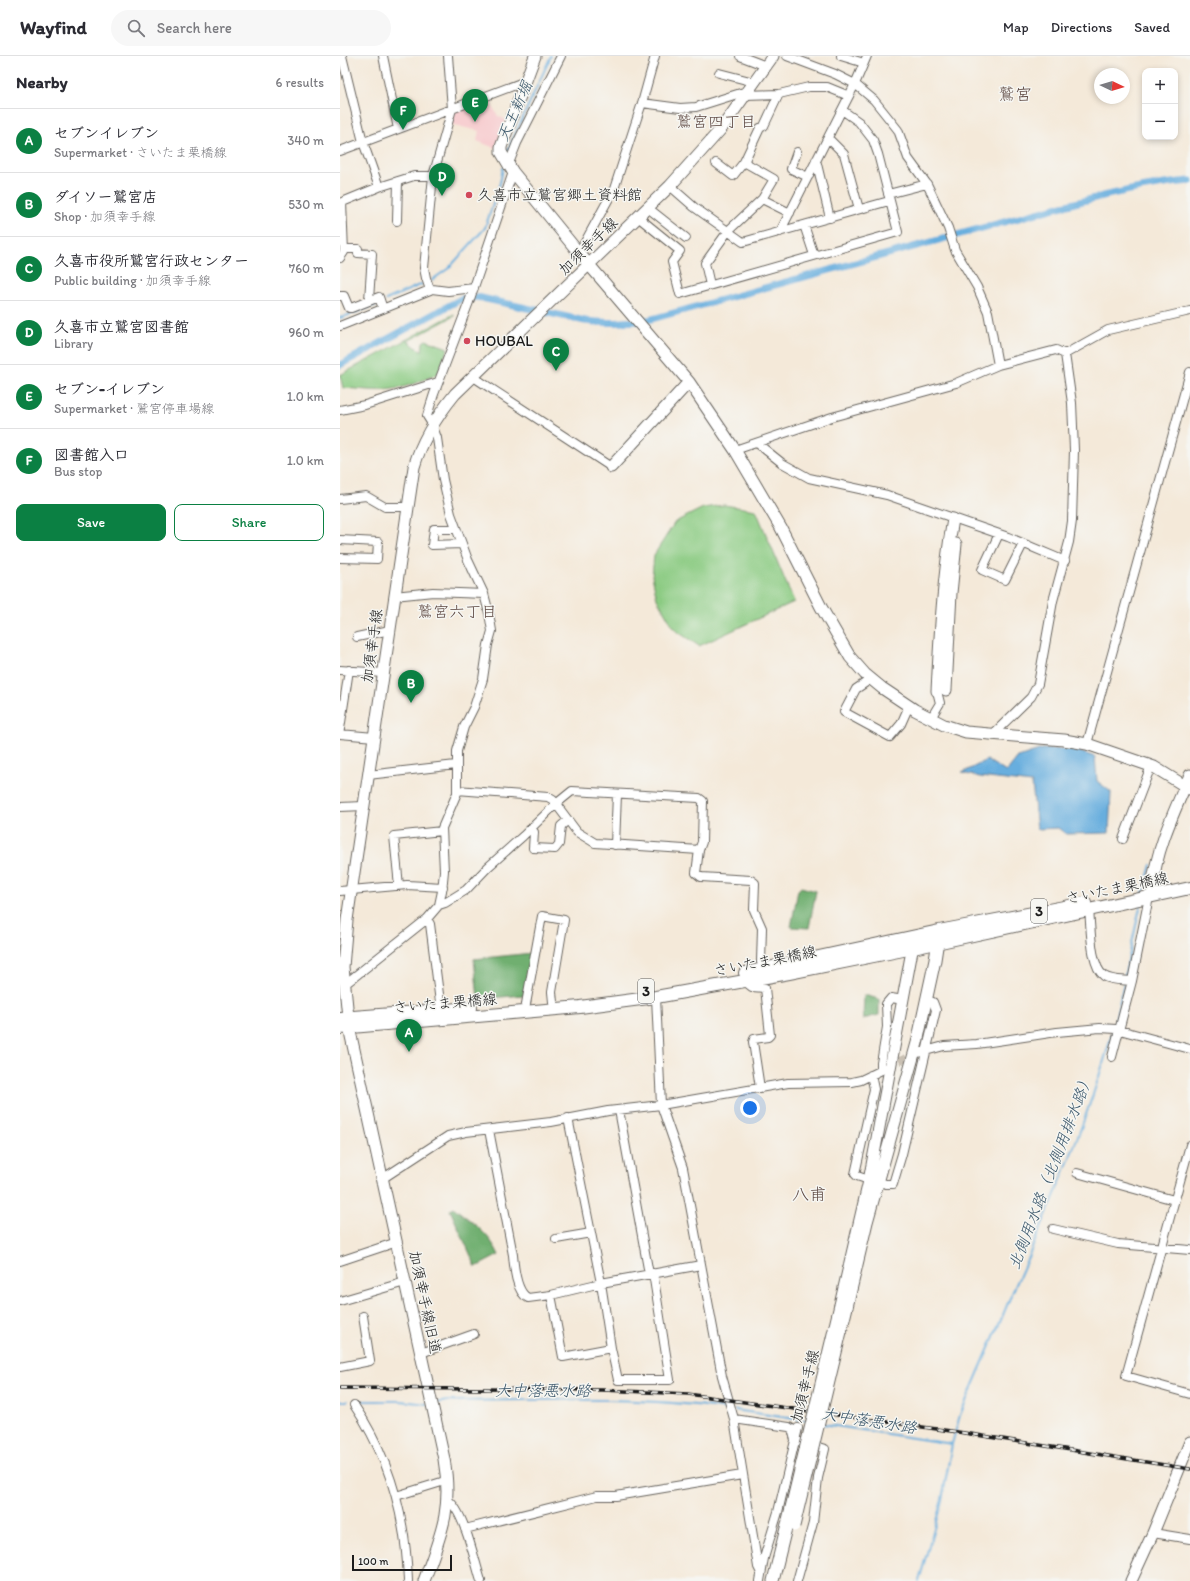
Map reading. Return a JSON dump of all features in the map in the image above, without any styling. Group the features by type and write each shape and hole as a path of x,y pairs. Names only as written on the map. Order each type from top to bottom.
{"main road":[{"path":"535,56 501,147 501,152 511,169 689,382 735,450 781,528 820,607 850,657 871,679 909,706 944,725 966,732 1064,740 1087,744 1151,766 1184,786"},
{"name":"加須幸手線","path":"344,1023 343,952 346,890 364,806 394,596 414,467 418,453 432,424 451,399 472,376 670,186 721,128 773,56"},
{"path":"611,467 689,382"},
{"path":"942,691 942,599 956,520"},
{"path":"1146,894 1154,874 1160,848 1184,786 1190,775"},
{"name":"さいたま栗橋線","path":"939,937 1089,910 1190,881"},
{"name":"さいたま栗橋線","path":"344,1023 580,1007 656,997 742,977 914,943 1146,894 1190,888"},
{"path":"874,1181 917,1043 939,937"},
{"path":"874,1181 914,943"},
{"name":"さいたま栗橋線","path":"344,1023 441,1010 553,1002 655,990 742,977 763,969 914,943"},
{"name":"加須幸手線旧道","path":"344,1023 397,1242 448,1480 448,1500 441,1534 424,1581"},
{"name":"加須幸手線","path":"844,1306 865,1199 874,1181"},
{"name":"加須幸手線","path":"774,1581 791,1525 844,1306 868,1222 874,1181"},
{"path":"1131,1581 1153,1533 1190,1442"},
{"name":"加須幸手線","path":"781,1581 791,1525"}],"street":[{"path":"383,56 398,129"},
{"path":"430,290 424,268 433,176 452,109 448,56"},
{"path":"344,981 349,981 427,919 438,905 443,887 444,871 442,831 444,821 456,797 457,751 464,727 474,707 483,679 488,645 492,631 484,594 468,560 451,514 443,480 437,438 428,416 438,382 473,291 511,169 517,143 561,56"},
{"path":"579,252 614,189 642,103 655,56"},
{"path":"740,56 766,66"},
{"path":"788,56 835,74 855,84 874,100 898,130 908,158 927,184 948,228 955,250 977,286 988,312 998,365"},
{"path":"780,232 866,60 841,56"},
{"path":"342,57 363,142 379,187"},
{"path":"719,73 749,90 779,94 810,87 827,87 849,96"},
{"path":"340,151 526,81"},
{"path":"642,103 680,108 696,107 749,90"},
{"path":"716,163 733,176 744,162 760,128 764,126 779,94"},
{"path":"638,217 680,251 672,262 680,294 898,232 873,140 859,122 842,110"},
{"path":"828,138 844,154 859,210"},
{"path":"797,152 791,169 808,177"},
{"path":"816,160 830,218"},
{"path":"710,285 705,263 728,232 762,199 774,179 744,162"},
{"path":"340,258 344,252 341,202 379,187 414,176 433,176"},
{"path":"397,221 398,181"},
{"path":"670,186 694,206 743,242 859,210 927,184"},
{"path":"762,199 790,213"},
{"path":"648,208 686,238"},
{"path":"804,225 814,255"},
{"path":"344,249 358,249 358,253 372,254 369,300"},
{"path":"340,326 432,289 448,291 473,291"},
{"path":"340,296 344,296 349,308 379,297 383,309"},
{"path":"1065,354 1108,330 1190,311"},
{"path":"735,450 836,416 956,383 998,365 1056,350 1065,354"},
{"path":"992,735 1031,697 1038,684 1053,601 1065,561 1072,521 1074,450 1072,403 1065,354"},
{"path":"1087,744 1190,372"},
{"path":"472,376 611,467"},
{"path":"340,410 365,405 438,382"},
{"path":"757,443 782,463 809,478 887,496 999,534 1065,561"},
{"path":"340,499 366,496 385,507 408,507"},
{"path":"456,529 434,529 432,545 462,544"},
{"path":"999,534 982,570 1005,580 1023,544"},
{"path":"340,540 378,542 377,559 340,558"},
{"path":"394,596 433,592 484,594"},
{"path":"357,637 390,630"},
{"path":"340,670 383,673"},
{"path":"340,729 349,670"},
{"path":"871,679 856,689 844,712 890,737 901,724 909,706"},
{"path":"931,718 940,703 942,691"},
{"path":"340,734 374,736"},
{"path":"368,776 456,765"},
{"path":"1123,838 1151,766"},
{"path":"457,790 548,797 553,800 577,832 595,843 699,850"},
{"path":"438,905 445,904 466,890 488,867 531,829 556,804 572,792 699,798 703,801 702,842 699,850 696,873 701,877 751,880 755,883 754,910 762,928 761,962 763,969"},
{"path":"615,845 617,794"},
{"path":"340,808 364,806"},
{"path":"531,829 534,832 533,848 555,849 559,844 561,826 568,820"},
{"path":"398,886 394,836 442,831"},
{"path":"346,890 398,886 443,887"},
{"path":"1112,1057 1114,1029 1132,981 1146,894"},
{"path":"1089,910 1093,951 1099,970 1109,978 1132,981"},
{"path":"526,1004 542,916 564,920 552,992 553,1002"},
{"path":"427,919 430,924 441,1010"},
{"path":"742,977 752,987 765,988 770,1035 768,1037 754,1039 753,1042 760,1088"},
{"path":"656,997 661,1105 683,1168 722,1376 734,1419 760,1577"},
{"path":"382,1179 448,1136 466,1132 551,1122 788,1083 852,1082 871,1075 883,1068 881,1063 887,1027 886,1004 891,998 904,1000"},
{"path":"871,1075 874,1089 855,1174 874,1181 893,1184 902,1154 922,1051 936,1010 933,1002 926,1000"},
{"path":"922,1051 944,1046 977,1044 1058,1032 1114,1029 1190,1049"},
{"path":"568,1118 618,1380 670,1380 619,1110"},
{"path":"489,1130 515,1276 524,1296 528,1298 551,1295 600,1283 701,1265"},
{"path":"1190,1145 1126,1376 1190,1394"},
{"path":"1077,1173 1174,1200"},
{"path":"1053,1229 1118,1244 1190,1250"},
{"path":"556,1239 591,1233"},
{"path":"340,1261 397,1242"},
{"path":"340,1301 406,1282"},
{"path":"551,1295 563,1357 612,1348"},
{"path":"340,1367 370,1361 362,1316"},
{"path":"421,1352 474,1334"},
{"path":"354,1405 366,1423 382,1454 396,1496 405,1537 408,1581"},
{"path":"734,1419 790,1427 795,1440"},
{"path":"760,1577 768,1543 778,1512 798,1428"},
{"path":"795,1440 824,1448 826,1451 818,1478 812,1523 797,1581"},
{"path":"465,1529 597,1496 616,1496 742,1475"},
{"path":"396,1496 448,1480"},
{"path":"448,1500 455,1506 465,1529 481,1581"},
{"path":"1153,1533 1190,1539"}],"shaded area":[{"path":"490,98 491,104 498,116 506,120 495,148 477,141 479,131 450,124 453,111"}],"green space":[{"path":"454,314 454,316 408,341 422,352 423,342 426,340 448,348 438,374 410,385 387,390 343,388 340,375"},
{"path":"724,505 756,510 794,602 699,646 675,630 657,599 652,576 654,555 675,522 703,508"},
{"path":"801,887 816,891 809,928 791,927 798,890"},
{"path":"532,953 524,995 478,999 474,959"},
{"path":"864,995 879,999 879,1015 863,1019"},
{"path":"453,1207 485,1234 499,1255 476,1267 450,1210"}],"water":[{"path":"1042,749 1072,749 1095,757 1097,781 1111,792 1109,833 1066,834 1058,828 1037,829 1032,783 980,777 962,773 987,760 1006,772 1018,757"}],"waterway":[{"name":"天王新堀","path":"507,152 551,56"},
{"name":"天王新堀","path":"432,280 449,268 485,228 500,183 503,168"},
{"path":"340,365 461,299 477,297 593,322 609,323 648,320 1055,208 1139,188 1190,181"},
{"name":"天王新堀","path":"386,300 422,284"},
{"name":"天王新堀","path":"340,318 376,305"},
{"name":"北側用水路（北側用排水路）","path":"1187,771 1190,765"},
{"name":"北側用水路（北側用排水路）","path":"1143,893 1151,865"},
{"name":"北側用水路（北側用排水路）","path":"1124,979 1141,903"},
{"name":"北側用水路（北側用排水路）","path":"1114,1026 1124,983"},
{"name":"北側用水路（北側用排水路）","path":"919,1581 942,1500 952,1444 960,1415 1066,1166 1103,1065 1113,1030"},
{"name":"大中落悪水路","path":"436,1403 448,1401 623,1400 728,1409"},
{"name":"大中落悪水路","path":"340,1401 347,1401"},
{"name":"大中落悪水路","path":"358,1401 401,1401 427,1404"},
{"name":"大中落悪水路","path":"735,1410 809,1421"},
{"name":"大中落悪水路","path":"823,1424 952,1444"}],"tunnel":[{"path":"888,1066 916,1054"}],"railway":[{"path":"340,1388 603,1390 688,1394 958,1432 1190,1469"}],"place":[{"name":"セブン-イレブン","path":"475,122"},
{"name":"図書館入口","path":"403,130"},
{"name":"久喜市立鷲宮郷土資料館","path":"469,195"},
{"name":"久喜市立鷲宮図書館","path":"442,196"},
{"name":"HOUBAL","path":"467,341"},
{"name":"久喜市役所鷲宮行政センター","path":"556,371"},
{"name":"ダイソー鷲宮店","path":"411,703"},
{"name":"セブンイレブン","path":"409,1052"}],"district":[{"name":"鷲宮","path":"1015,94"},
{"name":"鷲宮四丁目","path":"716,121"},
{"name":"鷲宮六丁目","path":"457,611"},
{"name":"八甫","path":"809,1194"}]}
